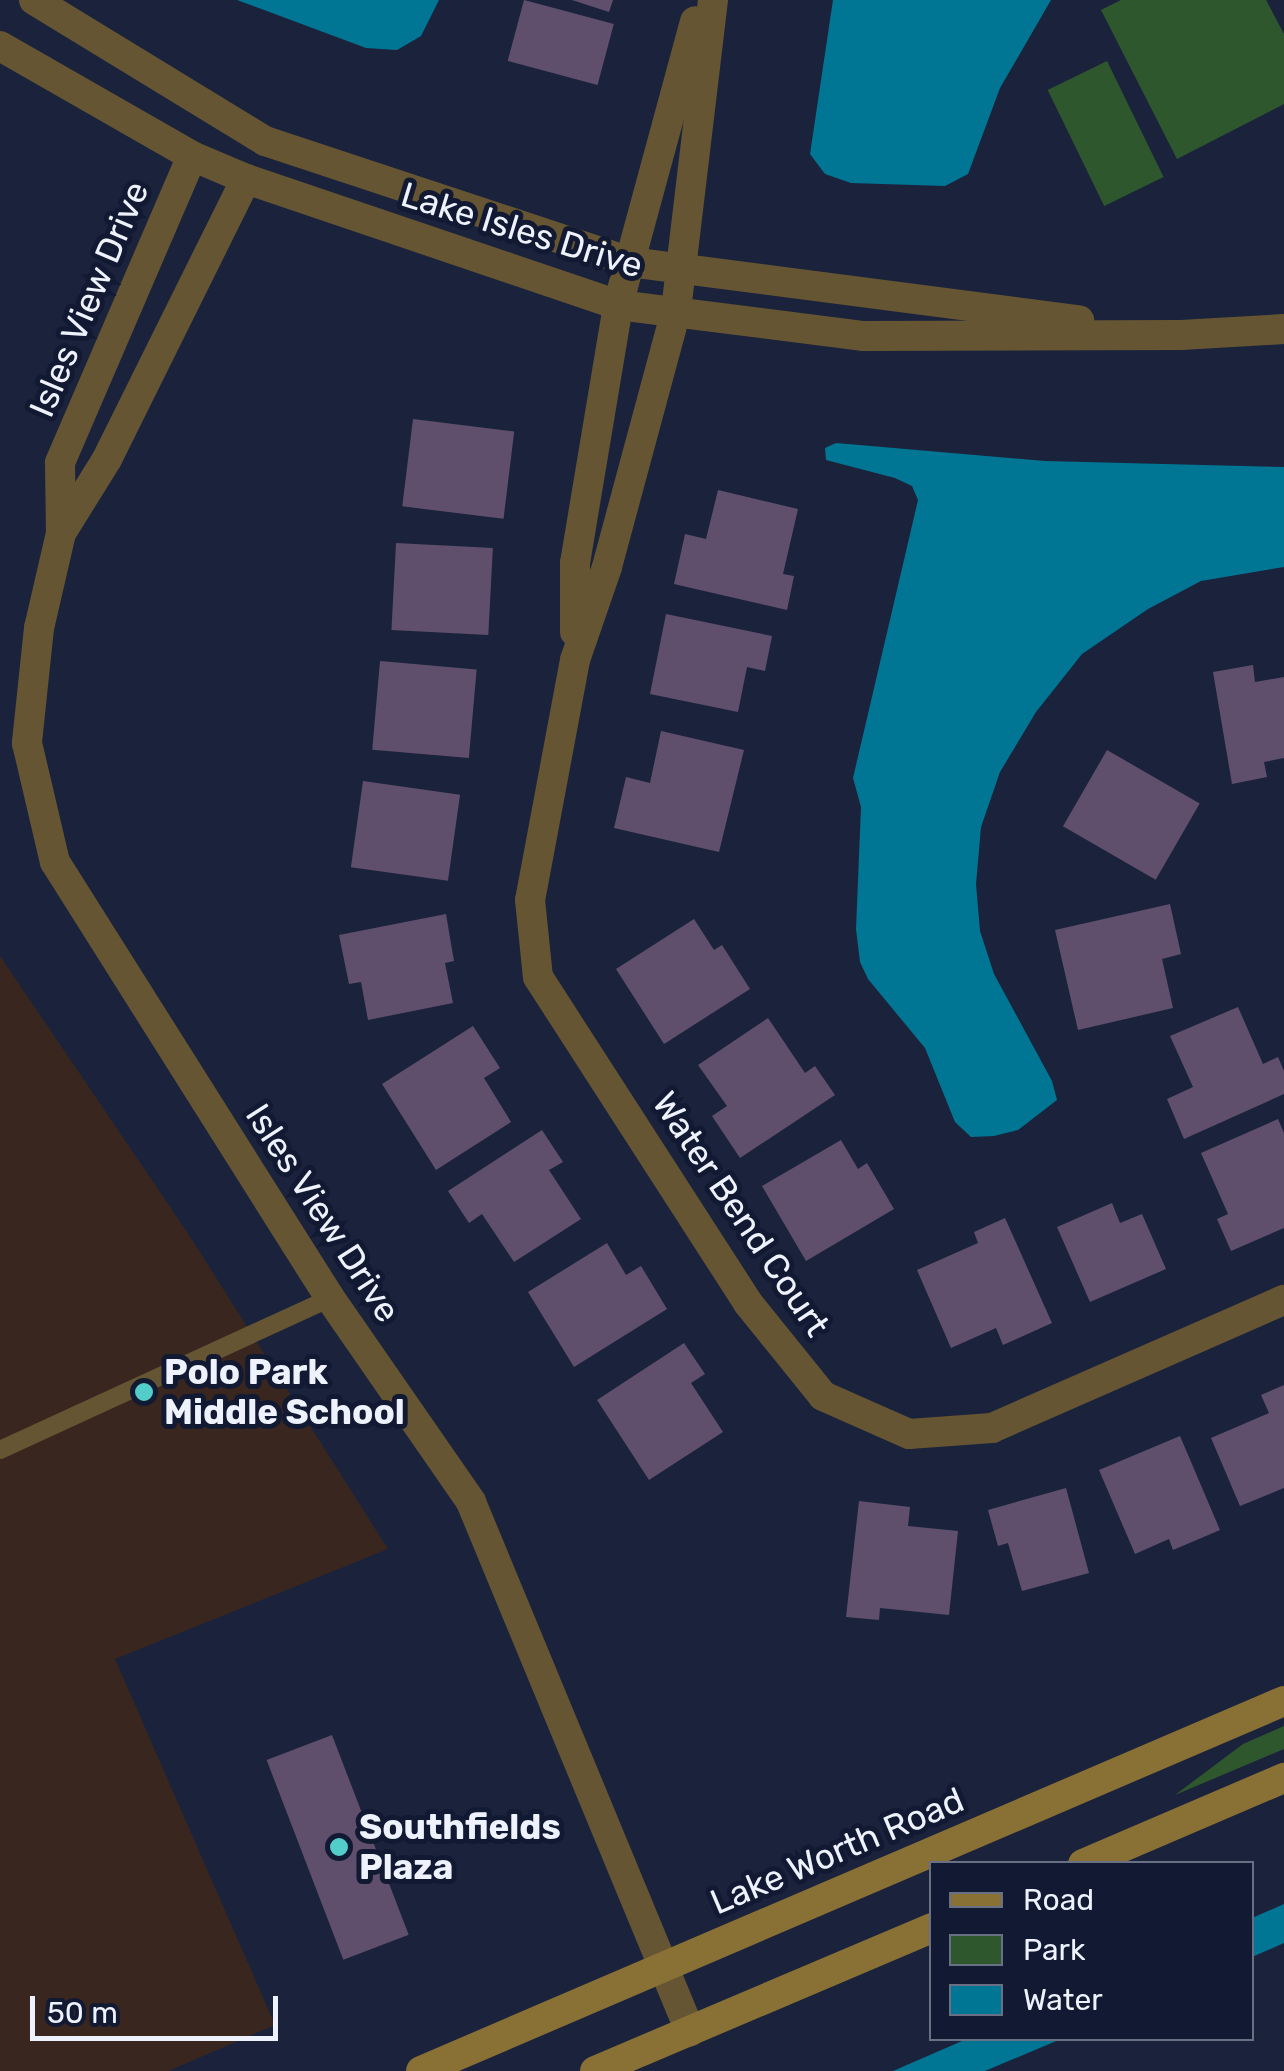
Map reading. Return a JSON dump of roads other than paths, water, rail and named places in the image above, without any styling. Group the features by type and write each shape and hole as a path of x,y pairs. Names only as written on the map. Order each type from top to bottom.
{"street":[{"name":"Lake Isles Drive","path":"34,0 265,142 630,262 851,287 1181,335"},
{"name":"Water Bend Court","path":"575,660 575,563 618,305 701,0"},
{"name":"Water Bend Court","path":"713,0 676,310 606,566 575,660 530,900 538,976 748,1303 823,1396 909,1434 992,1428 1284,1300"},
{"name":"Lake Isles Drive","path":"0,46 192,156 246,179 618,305 864,336 1181,335 1284,329"},
{"name":"Isles View Drive","path":"192,156 60,463 61,533 39,628 27,743 55,862 330,1298 471,1502 666,1964 690,2031"},
{"name":"Isles View Drive","path":"61,533 107,459 246,179"},
{"name":"Lake Worth Road","path":"421,2071 1284,1701"},
{"path":"1090,1861 1284,1778"},
{"path":"595,2071 929,1929"}],"lane":[{"path":"0,1450 330,1298"}],"water":[{"path":"237,0 439,0 421,36 397,50 366,48"},
{"path":"833,0 1051,0 1000,88 968,174 945,186 851,183 825,174 810,154"},
{"path":"836,443 1045,461 1284,467 1284,567 1201,581 1148,609 1082,654 1036,712 1000,772 981,827 976,884 980,931 994,974 1052,1081 1057,1100 1018,1130 994,1136 971,1137 955,1122 925,1048 868,979 860,962 856,929 861,807 853,778 918,500 912,486 895,478 826,460 825,448"},
{"path":"1284,1904 1284,1943 1254,1956 1254,1917"},
{"path":"962,2041 1056,2041 985,2071 893,2071"}],"place":[{"name":"Polo Park Middle School","path":"144,1392"},
{"name":"Southfields Plaza","path":"339,1847"}]}
